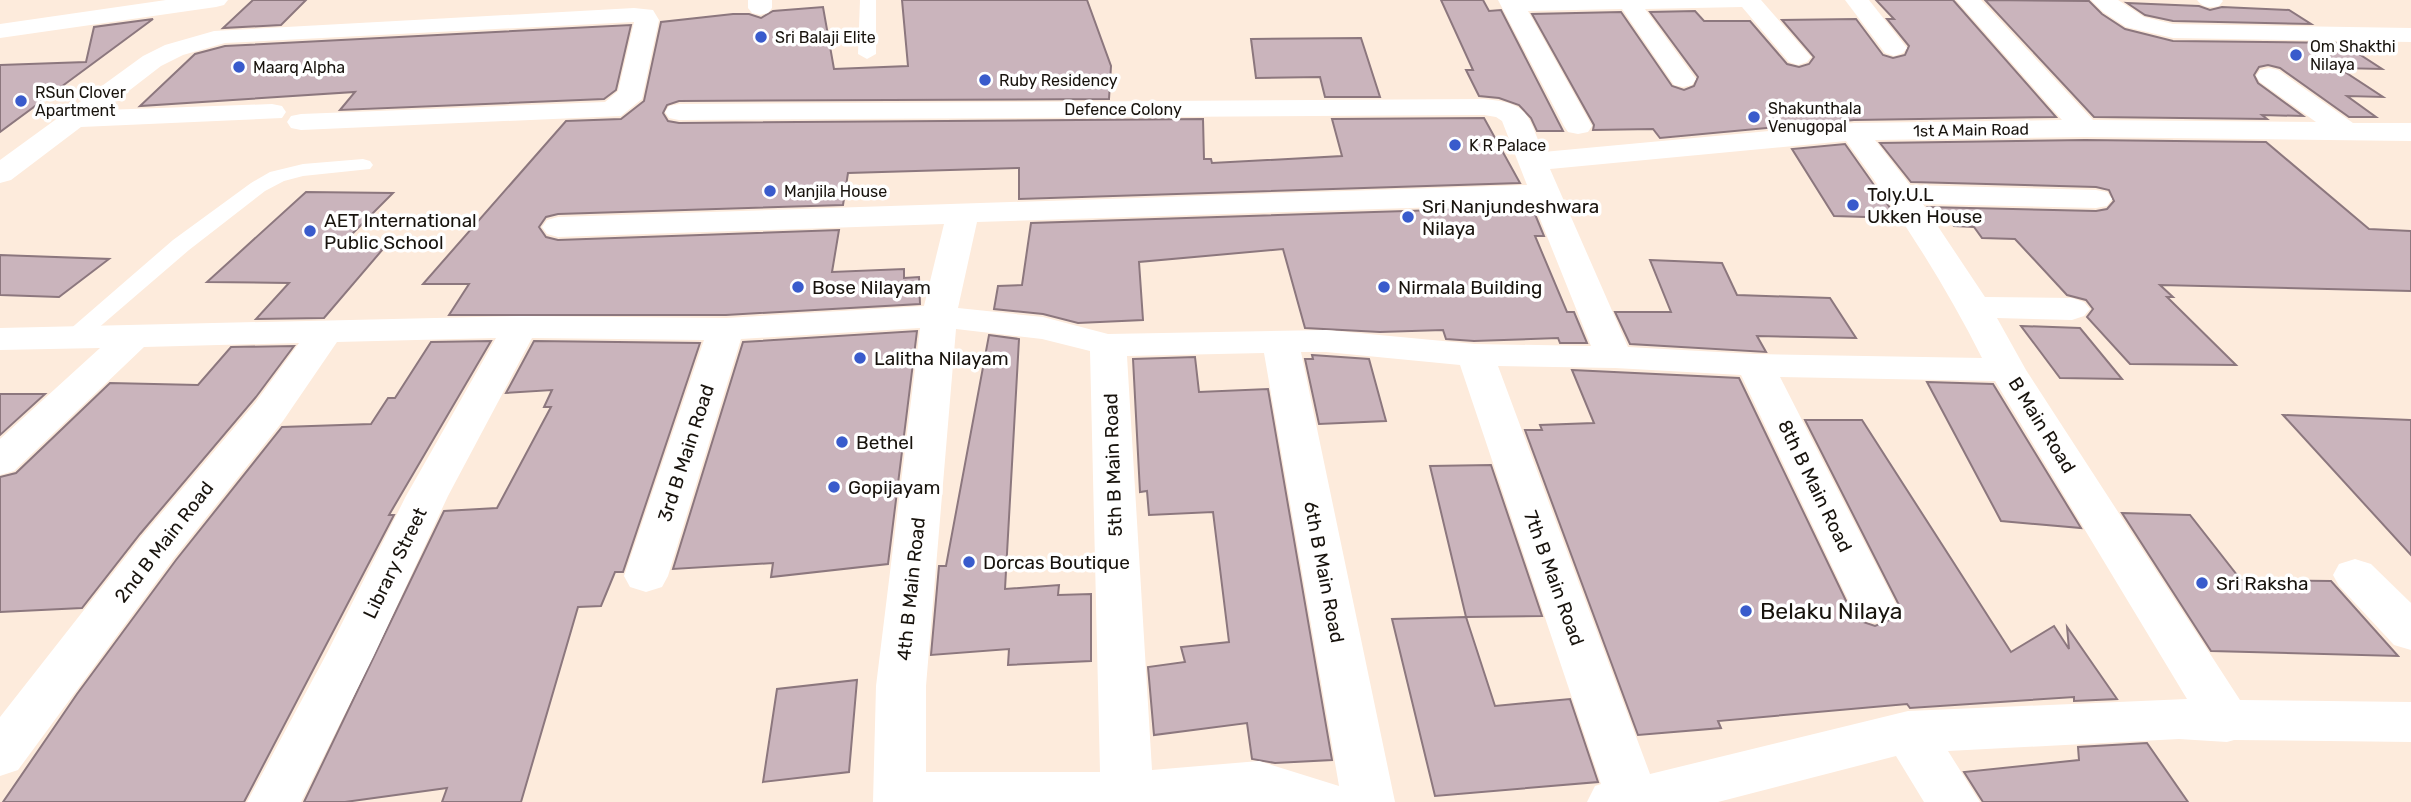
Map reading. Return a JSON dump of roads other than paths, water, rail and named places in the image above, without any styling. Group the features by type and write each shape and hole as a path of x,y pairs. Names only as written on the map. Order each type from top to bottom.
{"street":[{"path":"0,31 216,0"},
{"path":"1857,0 1894,48"},
{"path":"1968,0 2085,128"},
{"path":"2103,0 2128,20 2147,28 2173,31 2411,35"},
{"path":"1628,1 1683,79"},
{"path":"1578,126 1511,2 1749,1 1798,57"},
{"path":"0,174 152,61 174,50 223,36 634,15 643,15 648,20 628,99 611,110 301,121"},
{"path":"2269,76 2346,131"},
{"name":"Defence Colony","path":"679,112 959,105 1504,109 1514,117 1600,326 1615,356"},
{"path":"74,119 272,112"},
{"name":"1st A Main Road","path":"1533,162 1854,132 2085,128 2408,134"},
{"name":"B Main Road","path":"1854,132 1901,194 1974,307 2007,370 2227,722"},
{"path":"558,226 1547,194"},
{"path":"1901,194 2096,200"},
{"name":"4th B Main Road","path":"900,798 901,686 939,316 963,212"},
{"path":"1974,307 2072,309"},
{"path":"0,339 520,327 726,329 939,316 1043,328 1108,345 1326,341 1475,355 1615,356 1755,365 2007,370"},
{"name":"Library Street","path":"274,802 350,656 427,496 520,327"},
{"name":"3rd B Main Road","path":"646,576 726,329"},
{"name":"2nd B Main Road","path":"0,755 158,547 269,412 327,330"},
{"path":"0,462 134,337"},
{"name":"6th B Main Road","path":"1280,341 1368,802"},
{"name":"5th B Main Road","path":"1108,345 1127,795"},
{"name":"7th B Main Road","path":"1475,355 1634,802"},
{"name":"8th B Main Road","path":"1755,365 1874,606"},
{"path":"2355,575 2411,632"},
{"path":"1614,802 1634,802 1908,732 2179,719 2227,722 2411,722"},
{"path":"1908,732 1954,802"},
{"path":"900,798 1127,795 1259,783 1320,802"}],"lane":[{"path":"867,54 868,0"},
{"path":"73,337 181,245 258,187 277,176 303,170 363,165"}],"place":[{"name":"Sri Balaji Elite","path":"761,37"},
{"name":"Om Shakthi Nilaya","path":"2296,55"},
{"name":"Maarq Alpha","path":"239,67"},
{"name":"Ruby Residency","path":"985,80"},
{"name":"RSun Clover Apartment","path":"21,101"},
{"name":"Shakunthala Venugopal","path":"1754,117"},
{"name":"K R Palace","path":"1455,145"},
{"name":"Manjila House","path":"770,191"},
{"name":"Toly.U.L Ukken House","path":"1853,205"},
{"name":"Sri Nanjundeshwara Nilaya","path":"1408,217"},
{"name":"AET International Public School","path":"310,231"},
{"name":"Bose Nilayam","path":"798,287"},
{"name":"Nirmala Building","path":"1384,287"},
{"name":"Lalitha Nilayam","path":"860,358"},
{"name":"Bethel","path":"842,442"},
{"name":"Gopijayam","path":"834,487"},
{"name":"Dorcas Boutique","path":"969,562"},
{"name":"Sri Raksha","path":"2202,583"},
{"name":"Belaku Nilaya","path":"1746,611"}]}
